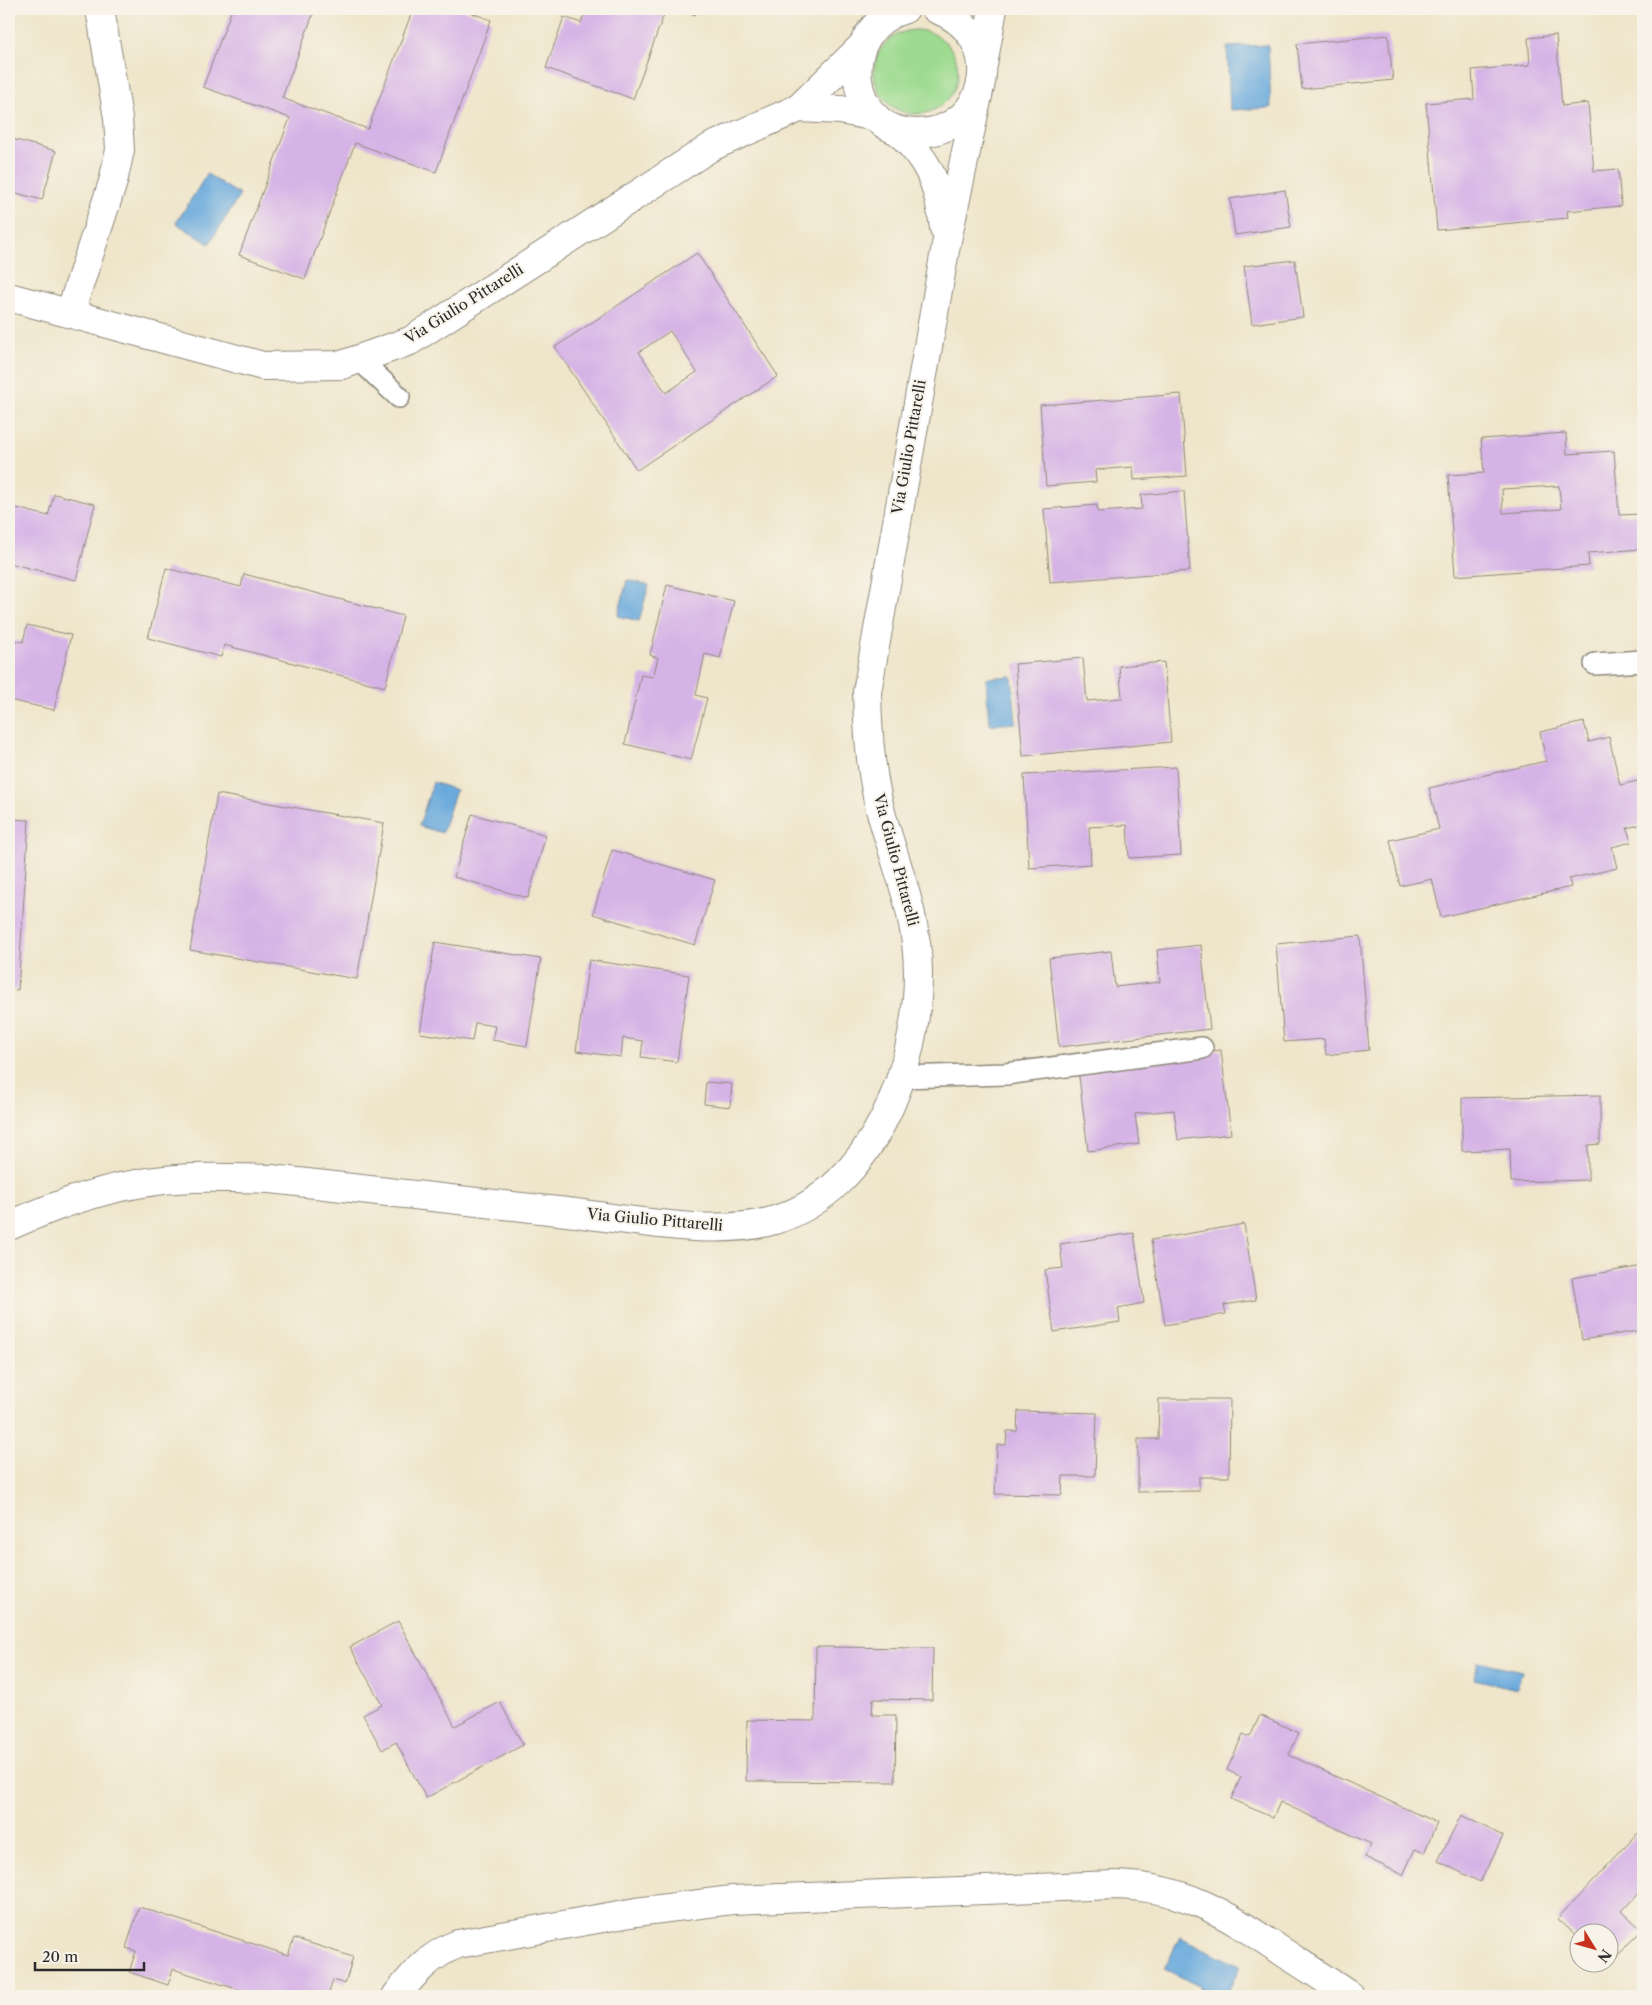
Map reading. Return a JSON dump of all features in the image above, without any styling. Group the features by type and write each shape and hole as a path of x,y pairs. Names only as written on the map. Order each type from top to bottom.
{"street":[{"path":"70,313 113,182 120,150 118,118 100,9"},
{"path":"897,10 879,21 867,33 860,48 856,67 858,85 865,102 887,123 917,133 937,130 955,122 969,109 981,79 978,46 968,29 952,15 936,9"},
{"name":"Via Giulio Pittarelli","path":"9,1226 65,1203 144,1183 196,1178 234,1178 281,1180 679,1225 752,1226 800,1210 820,1197 840,1180 859,1158 876,1133 901,1078 915,1012 918,977 917,945 907,895 883,820 873,770 867,692 946,245 994,9"},
{"name":"Via Giulio Pittarelli","path":"9,297 263,366 342,365 410,341 711,147 799,108 860,48"},
{"name":"Via Giulio Pittarelli","path":"799,108 841,110 887,123 920,154 931,173 940,203 946,245"},
{"path":"396,1996 412,1976 430,1959 458,1944 674,1906 763,1898 1115,1885 1151,1889 1213,1908 1350,1996"}],"lane":[{"path":"359,359 399,397"},
{"path":"1595,664 1643,661"},
{"path":"901,1078 1006,1074 1202,1048"}],"green space":[{"path":"916,30 939,37 951,49 958,72 951,95 939,107 916,114 893,107 881,95 874,72 881,49 893,37"}],"water":[{"path":"1268,45 1271,108 1230,110 1227,47"},
{"path":"207,174 240,195 209,244 176,223"},
{"path":"627,580 649,585 639,621 618,616"},
{"path":"1012,676 1016,723 989,725 986,678"},
{"path":"433,782 456,790 442,833 419,826"},
{"path":"1478,1661 1522,1671 1517,1689 1474,1679"},
{"path":"1180,1937 1240,1966 1226,1996 1195,1996 1200,1986 1164,1969"}],"building":[{"path":"232,9 315,9 282,98 368,129 413,9 461,9 491,20 436,172 355,143 305,279 239,255 290,118 203,87"},
{"path":"586,9 666,9 633,99 546,68 564,17 581,23"},
{"path":"678,9 697,9 695,15"},
{"path":"1388,35 1393,80 1302,89 1297,44"},
{"path":"1556,35 1562,106 1588,103 1594,171 1618,169 1621,206 1567,211 1568,218 1437,230 1426,103 1474,99 1472,70 1530,65 1528,38"},
{"path":"9,138 56,151 42,200 9,191"},
{"path":"1285,190 1291,227 1235,235 1230,199"},
{"path":"697,253 778,376 637,470 555,347","holes":["670,331 697,372 666,393 639,352"]},
{"path":"1295,260 1303,317 1252,324 1244,266"},
{"path":"1181,394 1187,476 1134,480 1133,467 1095,470 1096,482 1046,486 1040,405"},
{"path":"1566,433 1567,454 1614,451 1619,515 1643,514 1643,549 1588,553 1589,566 1455,576 1448,475 1484,473 1481,439","holes":["1559,486 1561,509 1503,513 1502,489"]},
{"path":"1184,491 1190,571 1050,582 1044,509 1097,505 1098,512 1142,509 1141,495"},
{"path":"54,494 95,504 76,580 9,563 9,506 48,516"},
{"path":"166,568 241,587 244,574 403,616 385,687 224,645 221,657 148,638"},
{"path":"667,585 734,601 720,658 705,654 696,695 707,698 691,760 625,744 641,675 653,677 658,658 650,655"},
{"path":"27,625 71,635 54,710 9,700 13,675 9,674 9,639 23,642"},
{"path":"1083,658 1087,701 1122,698 1119,666 1164,662 1171,742 1023,756 1015,664"},
{"path":"1584,722 1589,742 1609,737 1620,785 1637,781 1643,808 1643,824 1627,828 1631,842 1612,847 1617,868 1569,879 1571,887 1441,917 1432,879 1400,886 1390,840 1439,829 1429,788 1546,761 1540,732"},
{"path":"1176,767 1181,855 1129,858 1127,825 1089,827 1091,864 1029,868 1024,775"},
{"path":"217,794 384,823 357,979 190,950"},
{"path":"472,814 546,835 528,898 454,877"},
{"path":"9,819 29,820 18,990 9,989"},
{"path":"612,850 715,880 695,945 593,914"},
{"path":"1360,936 1369,1050 1326,1055 1324,1039 1284,1042 1276,944"},
{"path":"435,942 541,959 527,1046 492,1040 495,1026 475,1023 472,1041 420,1033"},
{"path":"1201,945 1210,1029 1059,1047 1049,958 1111,951 1115,987 1160,982 1157,950"},
{"path":"589,960 689,975 677,1062 641,1057 643,1041 623,1038 621,1057 576,1051"},
{"path":"1221,1050 1231,1134 1178,1140 1174,1110 1135,1114 1139,1144 1088,1151 1078,1068"},
{"path":"706,1082 732,1084 730,1107 704,1104"},
{"path":"1600,1095 1600,1144 1588,1145 1588,1180 1511,1182 1510,1149 1462,1151 1462,1098"},
{"path":"1244,1224 1256,1300 1224,1305 1226,1314 1165,1325 1151,1240"},
{"path":"1134,1233 1144,1303 1118,1308 1120,1322 1054,1332 1045,1270 1063,1268 1060,1244"},
{"path":"1643,1266 1643,1330 1582,1340 1572,1278"},
{"path":"1159,1399 1230,1399 1229,1477 1199,1477 1199,1491 1138,1492 1138,1439 1158,1439"},
{"path":"1018,1411 1097,1413 1095,1476 1063,1476 1062,1495 995,1494 997,1445 1006,1445 1007,1431 1017,1431"},
{"path":"398,1621 455,1726 500,1702 523,1745 426,1798 396,1742 382,1750 363,1715 382,1705 350,1647"},
{"path":"816,1647 933,1648 932,1700 873,1699 872,1715 896,1715 895,1782 746,1781 747,1720 815,1721"},
{"path":"1260,1715 1299,1733 1289,1755 1437,1823 1424,1853 1415,1849 1403,1875 1365,1857 1371,1844 1280,1802 1273,1818 1231,1799 1241,1777 1227,1770 1243,1734 1250,1737"},
{"path":"1461,1815 1503,1836 1480,1882 1438,1861"},
{"path":"1643,1828 1643,1888 1622,1911 1642,1930 1620,1952 1620,1922 1570,1922 1570,1931 1557,1919"},
{"path":"139,1907 288,1955 294,1938 353,1957 345,1984 333,1980 328,1996 259,1996 173,1969 168,1985 129,1972 136,1951 126,1948"}]}
